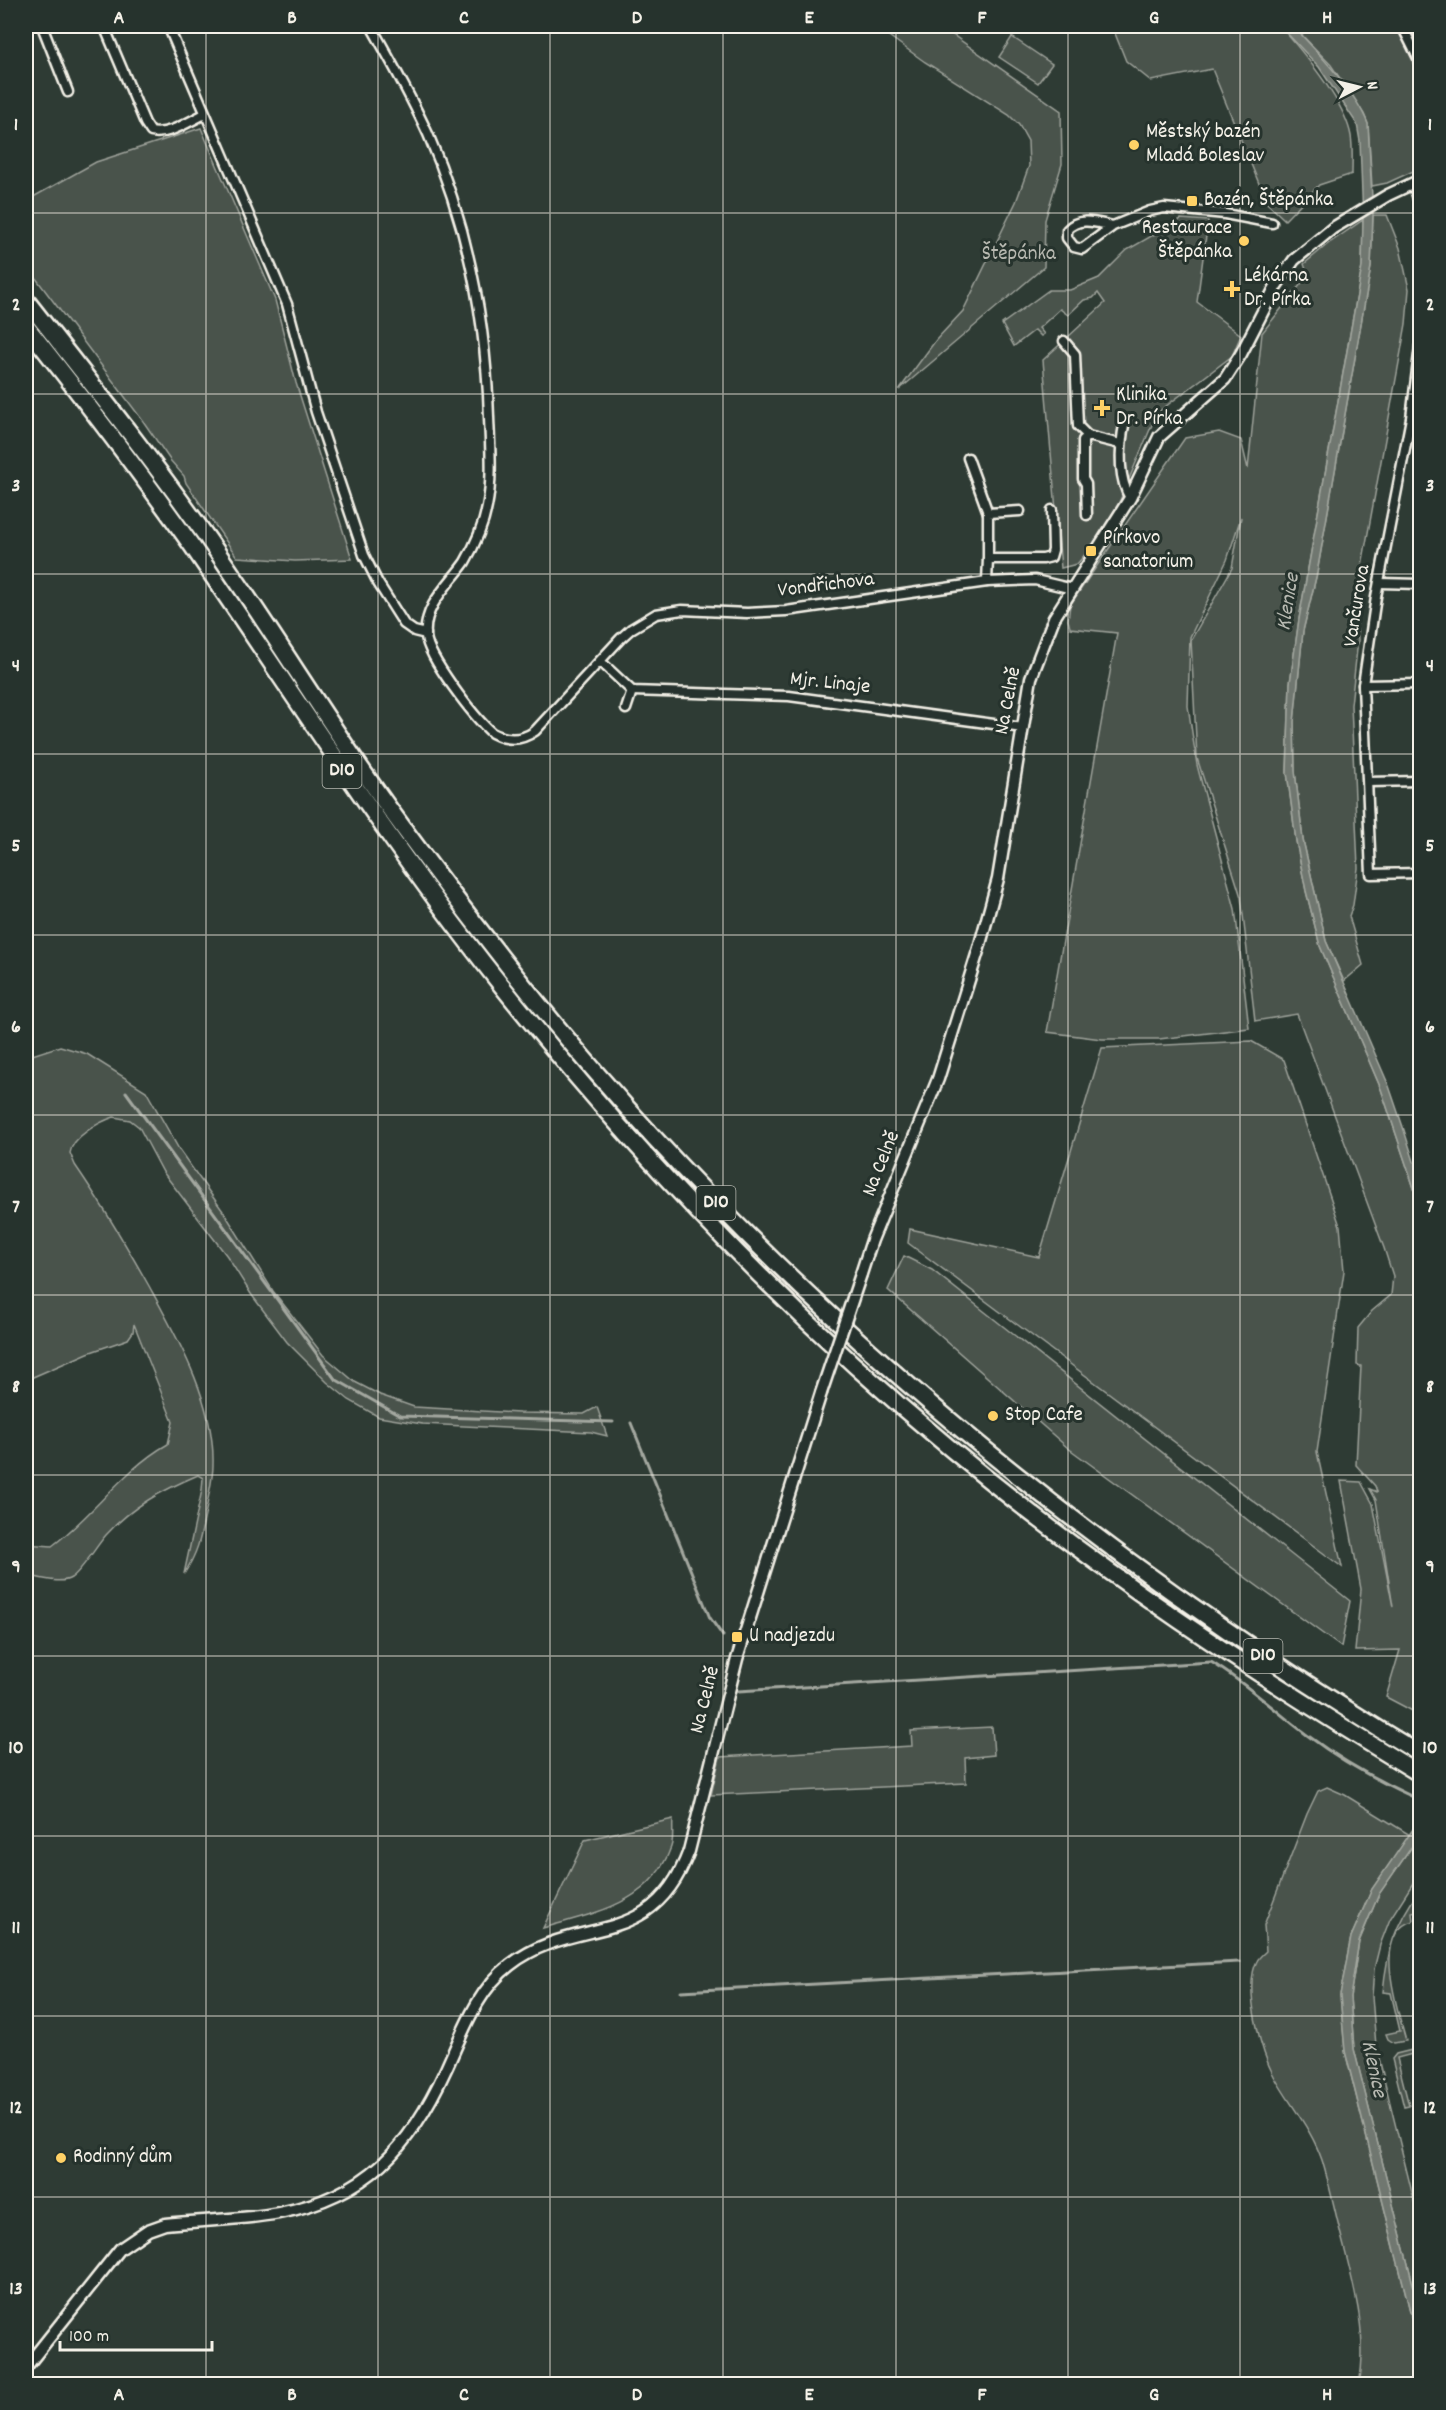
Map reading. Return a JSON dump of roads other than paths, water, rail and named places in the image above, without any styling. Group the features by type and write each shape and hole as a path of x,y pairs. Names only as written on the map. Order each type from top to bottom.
{"highway":[{"name":"D10","path":"26,300 205,534 364,773 434,870 580,1055 696,1184 860,1343 1046,1500 1204,1616 1355,1715 1420,1754"},
{"name":"D10","path":"26,326 110,432 190,544 351,783 421,882 500,983 684,1196 787,1302 882,1391 1017,1502 1104,1566 1260,1674 1420,1774"}],"street":[{"path":"42,26 68,92"},
{"path":"104,26 148,129 159,134 205,114"},
{"path":"168,26 287,304 315,412 364,555 378,584 404,624 414,631 426,634 430,609 472,548 486,510 490,485 486,363 474,284 447,182 419,114 371,26"},
{"path":"1402,26 1420,62"},
{"path":"1417,181 1420,206"},
{"name":"Na Celně","path":"26,2367 120,2249 148,2229 165,2224 276,2214 309,2206 332,2197 372,2174 416,2127 432,2099 478,2001 499,1974 519,1958 537,1949 618,1925 640,1916 663,1898 677,1880 689,1851 737,1659 821,1394 872,1240 938,1078 979,948 998,879 1031,678 1054,618 1131,498 1159,436 1225,379 1241,354 1276,286 1294,260 1310,245 1349,219 1388,195 1417,181"},
{"path":"1113,226 1077,222 1067,230 1067,238 1074,247 1082,249 1113,226 1150,211 1164,208 1225,214 1272,223"},
{"path":"1064,341 1075,354 1078,426 1088,436 1120,444"},
{"name":"Vančurova","path":"1420,346 1411,418 1379,583 1363,685 1371,874 1420,873"},
{"path":"1125,420 1120,444 1125,488 1131,498"},
{"path":"1087,514 1086,484 1083,479 1083,440 1088,436"},
{"path":"968,458 988,513 987,582"},
{"path":"988,559 1051,557 1053,550 1052,510"},
{"path":"988,513 1020,511"},
{"name":"Vondřichova","path":"426,634 429,650 436,663 487,729 497,736 509,739 523,738 535,731 631,629 656,615 682,610 747,613 786,611 987,582 1035,580 1072,589"},
{"path":"1379,583 1420,584"},
{"path":"600,661 632,691 626,709"},
{"path":"1363,685 1420,684"},
{"name":"Mjr. Linaje","path":"632,691 810,698 1023,728"},
{"path":"1368,782 1420,781"}],"waterway":[{"path":"126,1092 335,1379 400,1416 613,1422"},
{"path":"631,1423 710,1618 723,1636"},
{"path":"738,1691 1211,1662 1332,1753 1411,1796"},
{"path":"681,1991 1239,1962"}],"place":[{"name":"Městský bazén Mladá Boleslav","path":"1134,145"},
{"name":"Bazén, Štěpánka","path":"1192,201"},
{"name":"Restaurace Štěpánka","path":"1244,241"},
{"name":"Lékárna Dr. Pírka","path":"1232,289"},
{"name":"Klinika Dr. Pírka","path":"1102,408"},
{"name":"Pírkovo sanatorium","path":"1091,551"},
{"name":"Stop Cafe","path":"993,1416"},
{"name":"U nadjezdu","path":"737,1637"},
{"name":"Rodinný dům","path":"61,2158"}],"park label":[{"name":"Štěpánka","path":"1019,255"}],"water label":[{"name":"Klenice","path":"1289,602"},
{"name":"Klenice","path":"1373,2069"}]}
